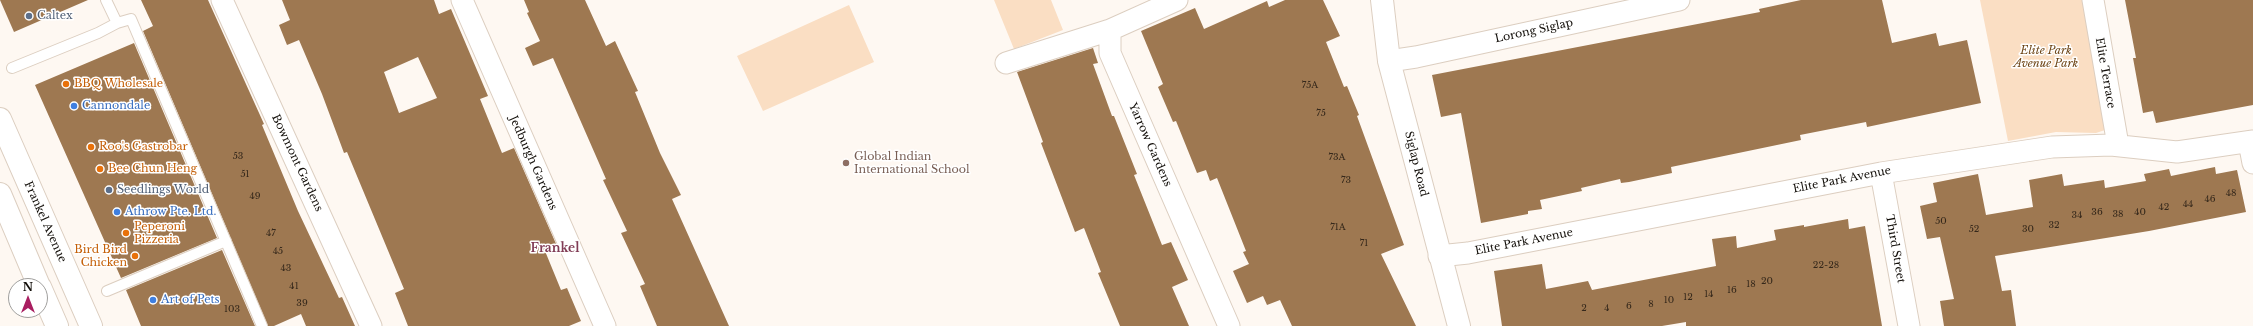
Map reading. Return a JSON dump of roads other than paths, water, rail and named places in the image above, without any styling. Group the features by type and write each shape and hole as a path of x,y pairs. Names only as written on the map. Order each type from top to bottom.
{"street":[{"name":"Jedburgh Gardens","path":"462,0 605,326"},
{"path":"1006,63 1110,30 1177,0"},
{"name":"Siglap Road","path":"1382,0 1389,61 1439,256 1459,326"},
{"name":"Lorong Siglap","path":"1389,61 1416,58 1679,0"},
{"name":"Elite Terrace","path":"2093,0 2118,145"},
{"name":"Bowmont Gardens","path":"223,1 371,326"},
{"name":"Yarrow Gardens","path":"1110,30 1110,53 1229,326"},
{"name":"Frankel Avenue","path":"0,118 90,326"},
{"name":"Elite Park Avenue","path":"1439,256 1468,253 1881,173 2052,146 2118,145 2177,152 2251,142 2253,163"},
{"name":"Third Street","path":"1881,173 1909,326"},
{"path":"0,194 36,278"},
{"path":"48,305 57,326"}],"lane":[{"path":"106,0 117,23"},
{"path":"12,68 98,33 117,23 131,19 262,326"},
{"path":"107,291 226,241"}],"place":[{"name":"Caltex","path":"29,16"},
{"name":"BBQ Wholesale","path":"66,84"},
{"name":"Cannondale","path":"74,106"},
{"name":"Roo's Gastrobar","path":"91,147"},
{"name":"Global Indian International School","path":"846,163"},
{"name":"Bee Chun Heng","path":"100,169"},
{"name":"Seedlings World","path":"109,190"},
{"name":"Athrow Pte. Ltd.","path":"117,212"},
{"name":"Peperoni Pizzeria","path":"126,233"},
{"name":"Bird Bird Chicken","path":"135,256"},
{"name":"Art of Pets","path":"153,300"}],"district":[{"name":"Frankel","path":"555,249"}],"park label":[{"name":"Elite Park Avenue Park","path":"2046,57"}]}
